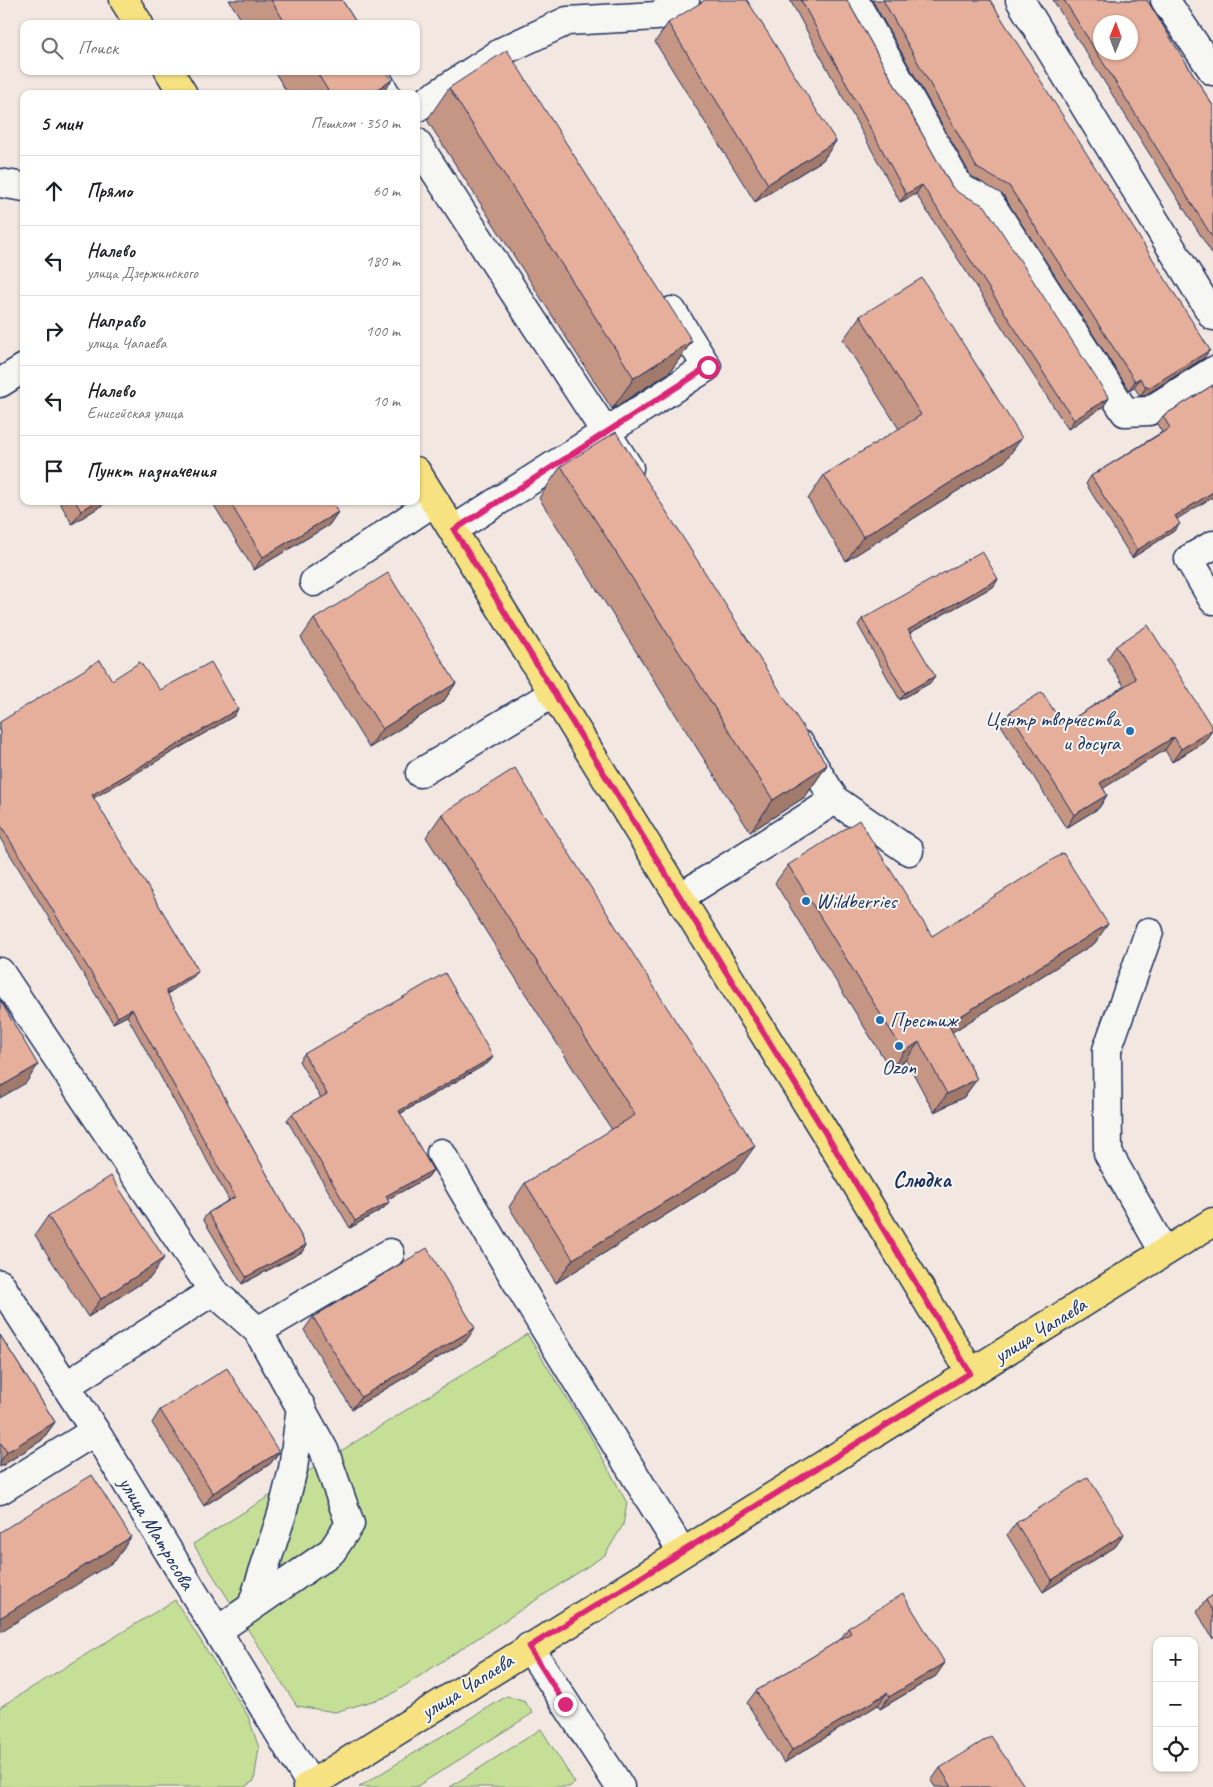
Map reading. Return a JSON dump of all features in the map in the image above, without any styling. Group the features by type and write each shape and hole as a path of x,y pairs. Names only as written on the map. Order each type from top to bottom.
{"main road":[{"path":"124,0 136,20"},
{"path":"170,75 180,90"},
{"path":"420,477 680,897 970,1373"},
{"name":"улица Чапаева","path":"309,1786 1213,1222"}],"street":[{"path":"420,106 511,59 567,21 657,16 685,0"},
{"path":"854,0 960,188 990,203 1125,412 1149,410 1213,371"},
{"path":"1020,0 1213,316"},
{"path":"1166,0 1213,71"},
{"path":"374,75 384,90"},
{"path":"420,148 643,491"},
{"path":"0,183 20,186"},
{"path":"454,530 708,367 660,292"},
{"path":"0,383 20,370"},
{"path":"314,582 435,501"},
{"path":"1213,545 1189,559 1213,600"},
{"path":"420,772 554,693"},
{"path":"788,725 835,800 909,851"},
{"path":"680,897 835,800"},
{"path":"1149,932 1107,1050 1108,1153 1164,1252"},
{"path":"0,972 213,1291 258,1331 324,1450 350,1524 332,1551 217,1631"},
{"path":"441,1153 537,1316 682,1552"},
{"path":"258,1331 390,1253"},
{"name":"улица Матросова","path":"0,1284 67,1385 309,1786"},
{"path":"67,1385 213,1291"},
{"path":"252,1606 290,1478 301,1406"},
{"path":"0,1490 95,1431"},
{"path":"529,1647 620,1787"}],"green space":[{"path":"527,1334 591,1437 627,1503 623,1525 605,1555 389,1696 335,1712 297,1706 193,1544"},
{"path":"175,1600 248,1716 259,1748 254,1781 244,1787 0,1787 0,1707"},
{"path":"507,1696 525,1702 533,1713 416,1787 359,1787"},
{"path":"541,1729 575,1783 569,1787 450,1787"}],"building":[{"path":"271,0 342,0 354,20 284,20"},
{"path":"705,0 747,0 836,141 768,184 668,23"},
{"path":"801,0 847,0 952,187 959,193 985,206 1109,398 1074,420 922,185 906,194"},
{"path":"883,0 990,0 1210,350 1150,387 1146,387 1140,378 1135,381 1009,186 977,168"},
{"path":"1064,0 1147,0 1213,106 1213,238 1102,60 1138,60 1138,15 1093,15 1093,46"},
{"path":"507,50 692,341 634,378 449,88"},
{"path":"318,75 389,75 392,80 376,90 328,90"},
{"path":"922,278 1022,438 863,537 824,475 921,415 860,316"},
{"path":"1213,385 1213,492 1175,516 1180,524 1137,550 1091,476 1170,428 1163,416"},
{"path":"616,432 827,765 773,800 561,466"},
{"path":"77,505 91,505 81,511"},
{"path":"231,505 334,505 338,512 263,557"},
{"path":"982,551 998,579 908,630 935,676 905,693 862,619"},
{"path":"388,573 456,683 382,729 314,619"},
{"name":"Центр творчества и досуга","path":"1148,625 1213,729 1181,749 1174,737 1135,761 1100,783 1107,795 1074,815 1010,712 1042,692 1063,725 1136,679 1116,646"},
{"path":"100,660 112,680 140,662 160,690 211,662 238,709 92,795 198,970 166,991 306,1245 246,1277 208,1213 235,1197 132,1009 118,1017 0,824 0,722"},
{"path":"515,768 755,1146 573,1259 525,1183 635,1115 442,814"},
{"path":"859,820 932,936 1063,853 1108,924 948,1024 977,1079 947,1094 919,1042 904,1052 788,865"},
{"path":"445,973 493,1057 399,1111 433,1170 386,1196 389,1202 355,1221 292,1114 327,1094 304,1054"},
{"path":"0,1000 38,1065 0,1087"},
{"path":"111,1176 164,1258 101,1299 48,1216"},
{"path":"427,1248 475,1328 361,1397 313,1317"},
{"path":"0,1335 55,1422 7,1452 0,1442"},
{"path":"227,1368 279,1452 213,1493 160,1410"},
{"path":"92,1475 131,1537 0,1618 0,1532"},
{"path":"1088,1477 1124,1534 1052,1580 1016,1523"},
{"path":"903,1594 945,1663 889,1697 887,1693 792,1750 756,1691 851,1633 848,1628"},
{"path":"1213,1595 1213,1612 1206,1600"},
{"path":"991,1736 1025,1787 952,1787 940,1768"}],"place":[{"name":"Центр творчества и досуга","path":"1130,731"},
{"name":"Wildberries","path":"806,901"},
{"name":"Престиж","path":"880,1020"},
{"name":"Ozon","path":"899,1046"}],"district":[{"name":"Слюдка","path":"922,1179"}],"route":[{"path":"565,1704 529,1647 970,1373 826,1134 454,530 708,367"}]}
